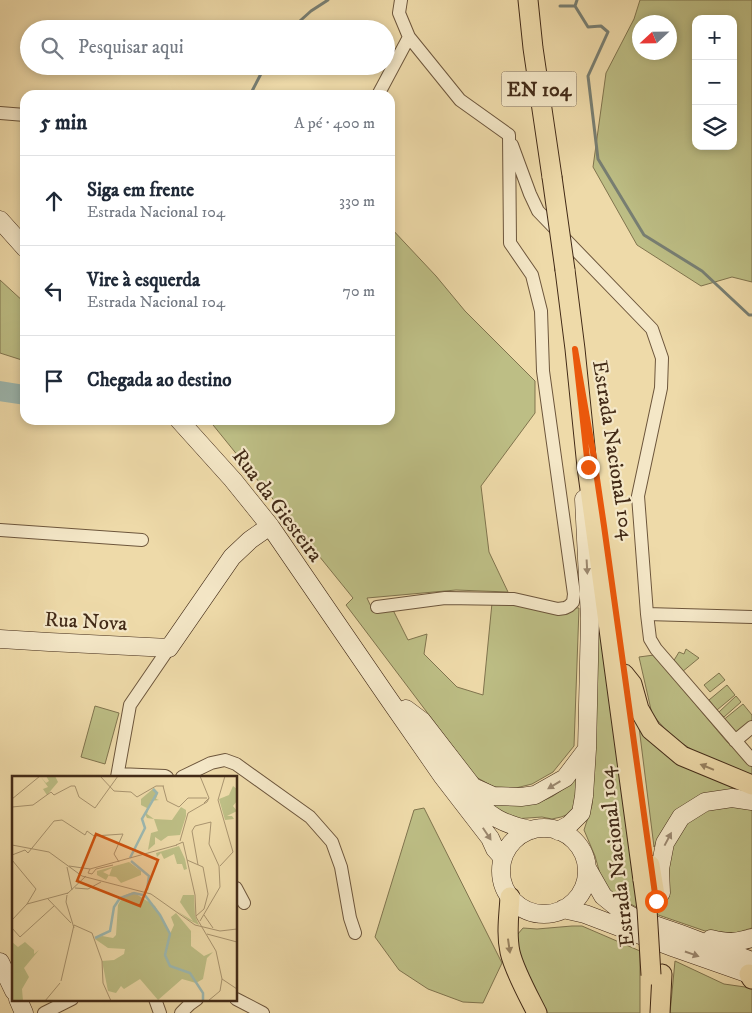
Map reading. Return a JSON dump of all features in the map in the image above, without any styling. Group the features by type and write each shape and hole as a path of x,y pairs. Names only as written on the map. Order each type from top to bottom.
{"main road":[{"name":"EN 104","path":"528,0 575,349"},
{"path":"0,220 20,242"},
{"name":"Estrada Nacional 104","path":"575,349 588,467 657,974 648,1013"},
{"name":"Estrada Nacional 104","path":"575,349 594,458 656,901 657,974 660,1013"},
{"name":"Rua da Giesteira","path":"184,425 233,480 270,526 318,596"},
{"path":"558,831 569,825 580,813 584,796 590,618 583,473 588,467"},
{"path":"170,648 232,557 250,540 270,526"},
{"path":"318,596 472,798 485,811 498,820 515,827 531,830 549,829 569,836 578,845 584,856 587,868 604,896 619,909 637,919 678,933 751,972"},
{"path":"318,596 437,769 483,828 495,849 503,858"},
{"name":"Rua Nova","path":"0,638 170,648"},
{"path":"624,674 632,684 639,709 652,730 682,756 752,785"},
{"path":"406,709 422,721 473,787 493,796 535,796 565,778 587,749"},
{"path":"656,901 661,896 660,869 665,843 681,817 705,802 732,798 752,801"},
{"path":"531,830 519,836 509,846 503,858 501,872 504,885 510,897 518,905 540,914 563,910 581,893 586,881 587,868"},
{"path":"510,897 508,938 510,952 514,966 537,1013"},
{"path":"563,910 585,914 676,948 751,972"},
{"path":"678,933 726,942 752,938"},
{"path":"0,962 12,987"},
{"path":"18,1000 24,1013"}],"street":[{"path":"401,0 399,13 409,37 460,100 509,135 538,211 652,329 662,358 661,388 638,496 650,639 656,649 752,760"},
{"path":"395,63 409,37"},
{"path":"381,90 389,75"},
{"path":"0,113 20,115"},
{"path":"377,607 444,598 514,599 558,609 565,608 573,602 574,594 543,372 541,311 532,275 510,243 509,135"},
{"path":"0,530 142,540"},
{"path":"647,614 752,617"},
{"path":"165,776 118,776 130,706 170,648"},
{"path":"735,741 752,727"},
{"path":"184,776 212,763 225,760 236,764 310,817 332,842 341,866 350,918 355,933"},
{"path":"238,892 244,904"},
{"path":"44,1013 70,1000"},
{"path":"155,1000 160,1013"},
{"path":"181,1013 196,1000"},
{"path":"238,1000 263,1013"}],"green space":[{"path":"640,0 752,0 752,282 732,277 701,286 637,245 593,167 606,73 632,23 632,60 677,60 677,15 635,15"},
{"path":"395,232 436,276 465,311 535,381 535,413 481,486 489,552 508,592 456,590 367,598 373,611 393,610 408,640 427,634 424,654 457,687 483,695 492,603 579,608 574,746 553,772 532,784 516,788 494,787 474,776 346,605 353,598 213,425 395,425"},
{"path":"0,280 20,298 20,359 0,353"},
{"path":"593,567 634,871 666,866 672,841 688,819 707,809 735,804 752,808 752,928 735,933 705,931 638,908 614,895 602,881 595,856 584,830 592,805"},
{"path":"686,649 699,658 682,672 673,662 679,652 684,654"},
{"path":"654,655 727,742 752,767 752,776 694,751 665,729 652,714 639,657"},
{"path":"719,673 725,680 710,692 704,685"},
{"path":"727,685 735,695 717,710 709,700"},
{"path":"736,696 741,702 724,717 719,712"},
{"path":"743,704 752,715 752,722 734,736 722,721"},
{"path":"95,706 119,713 105,764 81,757"},
{"path":"639,727 752,793 731,790 698,796 674,814 654,847"},
{"path":"577,776 573,809 569,814 561,817 552,819 542,817 514,819 485,802 502,805 520,805 545,800 563,789"},
{"path":"424,808 502,963 483,1003 463,1002 428,989 399,970 375,937 414,810"},
{"path":"582,926 640,951 640,1013 541,1013 519,967 517,935 523,928 537,929"},
{"path":"675,961 724,984 752,988 752,1013 670,1013"}],"waterway":[{"path":"301,20 328,0"},
{"path":"560,6 575,6 577,0"},
{"path":"575,6 588,27 601,26 608,32 588,76 598,159 644,235 702,271 749,315 752,315"},
{"path":"253,90 260,75"},
{"path":"0,391 20,394"}],"route":[{"path":"588,467 575,349 604,526 656,901"}]}
